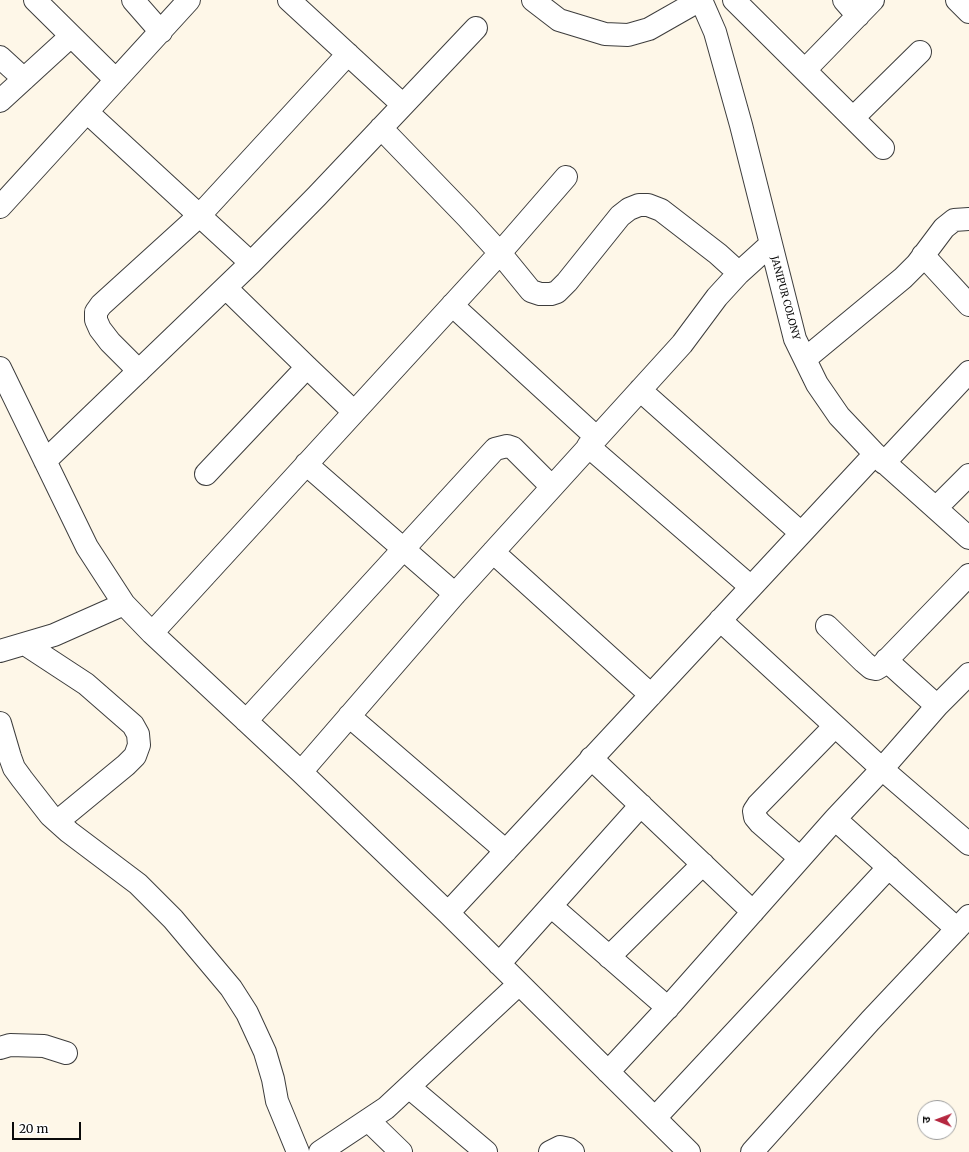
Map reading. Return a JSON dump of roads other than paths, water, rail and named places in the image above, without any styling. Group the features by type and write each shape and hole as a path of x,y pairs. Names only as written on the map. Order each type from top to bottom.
{"street":[{"path":"34,0 116,80"},
{"path":"133,0 160,32"},
{"path":"0,207 189,0"},
{"path":"289,0 403,105"},
{"path":"533,0 559,20 605,34 628,35 649,29 700,0"},
{"name":"JANIPUR COLONY","path":"700,0 715,32 795,339 817,384 839,416 880,459 969,538"},
{"path":"734,0 883,148"},
{"path":"805,70 851,8 873,0"},
{"path":"957,0 969,12"},
{"path":"45,461 251,263 323,190 476,28"},
{"path":"0,101 71,36"},
{"path":"853,118 920,52"},
{"path":"139,371 110,342 100,329 96,320 96,312 101,304 199,216 348,54"},
{"path":"0,57 24,79"},
{"path":"87,112 251,263"},
{"path":"381,128 500,253 531,291 540,294 551,294 557,292 567,282 620,216 628,209 639,205 648,205 661,210 718,254 738,273"},
{"path":"152,633 500,253 566,177"},
{"path":"805,359 890,290 912,269 944,228 954,220 969,219"},
{"path":"302,772 455,594 682,344 738,273 771,244"},
{"path":"923,255 969,305"},
{"path":"226,288 354,412"},
{"path":"452,304 592,442 751,587"},
{"path":"206,474 307,367"},
{"path":"448,913 801,534 969,372"},
{"path":"3,381 45,461 87,548 124,604 152,633 302,772 448,913 689,1152"},
{"path":"640,390 801,534"},
{"path":"246,721 495,449 507,446 513,448 552,487"},
{"path":"306,464 455,594"},
{"path":"936,508 969,475"},
{"path":"493,552 651,695"},
{"path":"827,626 871,668 876,669 969,575"},
{"path":"0,651 54,635 124,604"},
{"path":"720,620 882,769 969,844"},
{"path":"25,644 86,684 133,725 138,734 139,745 135,756 58,822"},
{"path":"886,660 937,706"},
{"path":"608,1072 668,1008 800,858 882,769 937,706 969,674"},
{"path":"349,716 506,851"},
{"path":"0,723 14,768 46,810 58,822 97,854 138,884 173,919 230,988 247,1013 264,1052 273,1079 277,1101 298,1152"},
{"path":"800,858 760,823 755,817 754,811 758,805 835,726"},
{"path":"592,758 753,912"},
{"path":"498,964 641,805"},
{"path":"752,1152 870,1021 963,923 889,867 835,819"},
{"path":"609,957 703,864"},
{"path":"655,1118 889,867"},
{"path":"551,906 668,1008"},
{"path":"320,1152 386,1108 519,984"},
{"path":"0,1048 10,1046 44,1046 66,1053"},
{"path":"409,1087 486,1152"},
{"path":"368,1120 401,1152"},
{"path":"550,1152 560,1147 569,1149 573,1152"}]}
